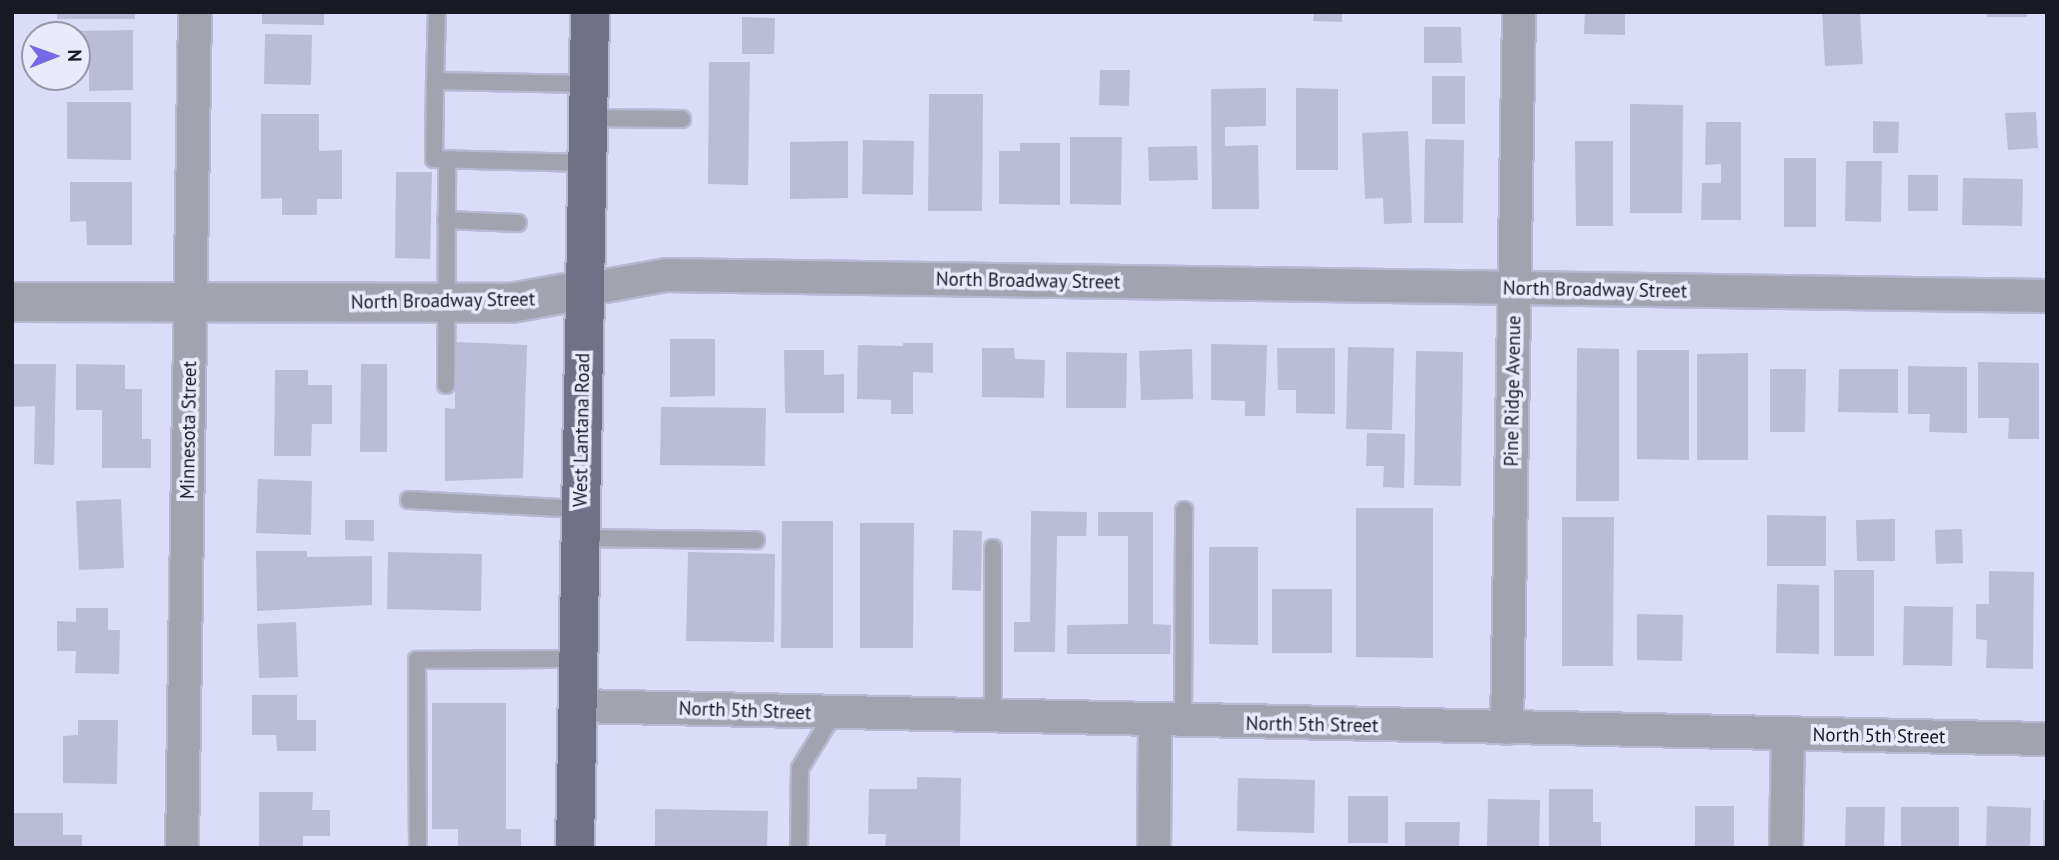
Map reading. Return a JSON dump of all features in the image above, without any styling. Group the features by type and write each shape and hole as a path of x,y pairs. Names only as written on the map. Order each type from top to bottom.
{"main road":[{"name":"West Lantana Road","path":"575,848 590,12"}],"street":[{"name":"Minnesota Street","path":"182,848 195,12"},
{"name":"Pine Ridge Avenue","path":"1507,728 1520,12"},
{"name":"North Broadway Street","path":"12,302 519,302 666,275 2047,296"},
{"name":"North 5th Street","path":"577,706 1169,723 2047,739"},
{"path":"1154,848 1169,723"},
{"path":"1786,848 1788,734"}],"lane":[{"path":"437,12 433,159 586,163"},
{"path":"435,80 587,101 682,119"},
{"path":"446,385 447,160"},
{"path":"446,220 518,223"},
{"path":"409,500 581,523 756,540"},
{"path":"1169,723 1184,510"},
{"path":"993,548 993,718"},
{"path":"418,848 417,660 578,659"},
{"path":"799,848 800,768 834,713"}],"building":[{"path":"57,12 135,12 135,19 57,19"},
{"path":"262,12 324,12 324,25 262,24"},
{"path":"1314,12 1342,12 1342,22 1313,21"},
{"path":"1585,12 1625,12 1625,35 1584,34"},
{"path":"1822,12 1860,12 1863,64 1825,66"},
{"path":"1987,12 2027,12 2027,17 1987,17"},
{"path":"742,17 775,18 774,54 742,54"},
{"path":"1424,27 1461,27 1462,63 1424,63"},
{"path":"133,30 133,90 91,91 91,31"},
{"path":"265,34 312,35 311,85 264,84"},
{"path":"709,62 750,62 748,185 708,184"},
{"path":"1100,70 1130,70 1129,106 1099,105"},
{"path":"1432,76 1465,76 1465,124 1432,124"},
{"path":"1266,88 1266,126 1225,127 1225,146 1258,145 1259,209 1212,209 1211,89"},
{"path":"1296,88 1338,89 1338,170 1296,170"},
{"path":"929,94 983,94 982,211 928,211"},
{"path":"67,102 131,102 131,160 67,159"},
{"path":"1630,104 1683,105 1682,213 1630,213"},
{"path":"2036,112 2038,148 2008,150 2005,113"},
{"path":"261,114 319,114 319,151 342,150 342,199 317,199 317,215 282,215 282,198 261,199"},
{"path":"1873,121 1899,122 1898,153 1873,153"},
{"path":"1706,122 1741,122 1741,220 1701,220 1702,183 1721,183 1721,164 1705,165"},
{"path":"1408,131 1412,223 1384,224 1383,198 1365,199 1362,133"},
{"path":"1070,137 1122,137 1121,205 1070,204"},
{"path":"1425,139 1464,140 1463,223 1424,223"},
{"path":"863,140 914,141 913,195 862,194"},
{"path":"848,141 848,198 790,199 790,142"},
{"path":"1575,141 1613,141 1613,226 1576,226"},
{"path":"1020,143 1060,143 1060,205 999,204 999,151 1020,151"},
{"path":"1197,146 1198,180 1149,181 1148,147"},
{"path":"1784,158 1816,158 1816,227 1784,227"},
{"path":"1846,161 1882,161 1881,222 1845,221"},
{"path":"396,172 432,172 430,259 395,258"},
{"path":"1908,175 1938,175 1938,211 1908,211"},
{"path":"1963,178 2023,179 2022,226 1962,225"},
{"path":"70,182 132,182 132,245 87,245 86,221 70,222"},
{"path":"670,339 715,339 715,396 670,397"},
{"path":"455,342 527,345 523,478 445,481 445,408 455,409"},
{"path":"903,343 933,343 933,373 913,372 913,414 891,414 891,400 857,399 858,345 903,346"},
{"path":"1211,344 1267,345 1265,416 1245,416 1245,401 1211,400"},
{"path":"1348,347 1394,348 1392,430 1346,429"},
{"path":"982,348 1014,348 1015,359 1045,360 1044,398 982,397"},
{"path":"1277,348 1335,348 1335,414 1296,413 1296,390 1278,390"},
{"path":"1577,348 1619,349 1619,501 1576,501"},
{"path":"1192,349 1193,399 1141,400 1139,351"},
{"path":"784,350 824,350 824,375 844,374 844,413 785,413"},
{"path":"1637,350 1689,350 1689,460 1637,459"},
{"path":"1416,351 1463,352 1461,486 1414,485"},
{"path":"1066,352 1127,353 1126,408 1066,408"},
{"path":"1748,353 1748,460 1697,460 1697,354"},
{"path":"1978,362 2039,363 2039,439 2008,439 2009,418 1978,418"},
{"path":"12,364 56,364 54,465 34,464 35,406 12,407"},
{"path":"76,364 125,365 125,389 142,389 142,439 151,439 151,468 102,468 102,410 76,410"},
{"path":"361,364 387,364 387,452 360,452"},
{"path":"1908,366 1967,367 1967,433 1929,432 1930,414 1908,414"},
{"path":"1770,369 1806,369 1805,432 1770,432"},
{"path":"1839,369 1898,369 1898,413 1838,412"},
{"path":"275,370 308,370 308,385 332,385 332,424 312,424 311,456 274,456"},
{"path":"661,407 766,408 765,466 660,465"},
{"path":"1367,433 1405,434 1404,488 1383,487 1384,466 1366,466"},
{"path":"258,479 312,481 311,535 256,533"},
{"path":"121,499 124,568 79,570 76,501"},
{"path":"1356,508 1433,508 1433,658 1356,657"},
{"path":"1031,511 1087,512 1086,536 1057,536 1055,652 1014,652 1014,622 1030,622"},
{"path":"1098,512 1153,512 1153,624 1171,625 1170,654 1067,654 1067,625 1128,624 1128,536 1098,536"},
{"path":"1767,515 1826,516 1826,566 1767,566"},
{"path":"1562,517 1614,517 1613,666 1562,666"},
{"path":"1895,519 1895,561 1857,561 1856,520"},
{"path":"345,520 374,520 374,541 345,540"},
{"path":"782,521 833,521 833,648 781,648"},
{"path":"860,523 914,523 913,648 860,648"},
{"path":"1962,529 1963,563 1936,564 1935,530"},
{"path":"953,530 982,531 981,591 952,590"},
{"path":"1209,547 1258,547 1258,645 1209,644"},
{"path":"256,551 307,551 307,557 372,556 372,605 257,611"},
{"path":"388,552 482,554 481,611 387,609"},
{"path":"688,552 775,554 774,642 686,641"},
{"path":"1834,570 1874,570 1874,656 1834,656"},
{"path":"1989,571 2034,572 2033,669 1986,668 1987,640 1976,639 1976,604 1989,604"},
{"path":"1777,584 1819,585 1819,654 1776,653"},
{"path":"1272,589 1332,589 1332,653 1272,653"},
{"path":"1904,606 1953,607 1952,666 1903,665"},
{"path":"76,608 108,608 108,630 120,630 119,674 75,673 76,651 57,651 57,621 76,622"},
{"path":"1637,614 1683,615 1682,661 1637,660"},
{"path":"296,622 298,677 259,678 257,624"},
{"path":"252,695 297,695 297,720 316,720 316,751 277,751 276,735 252,735"},
{"path":"432,703 506,703 506,829 521,829 521,848 458,848 458,829 432,829"},
{"path":"78,720 118,720 117,784 63,783 63,736 78,735"},
{"path":"917,777 961,778 960,848 885,848 886,834 868,834 869,789 917,789"},
{"path":"1238,778 1315,780 1314,833 1237,831"},
{"path":"1549,789 1593,789 1593,822 1601,822 1601,848 1549,848"},
{"path":"259,792 313,792 312,810 330,810 330,836 303,836 303,848 259,848"},
{"path":"1348,796 1388,796 1388,843 1348,843"},
{"path":"1488,799 1540,800 1539,848 1487,847"},
{"path":"2043,800 2047,800 2047,848 2043,848"},
{"path":"1695,806 1734,806 1734,848 1695,848"},
{"path":"1987,806 2031,808 2030,848 1986,848"},
{"path":"1846,807 1885,807 1884,848 1845,848"},
{"path":"1901,807 1959,807 1959,848 1901,848"},
{"path":"655,809 768,811 767,848 655,848"},
{"path":"12,813 63,813 63,835 82,835 82,848 12,848"},
{"path":"1405,822 1460,822 1459,848 1405,848"}]}
